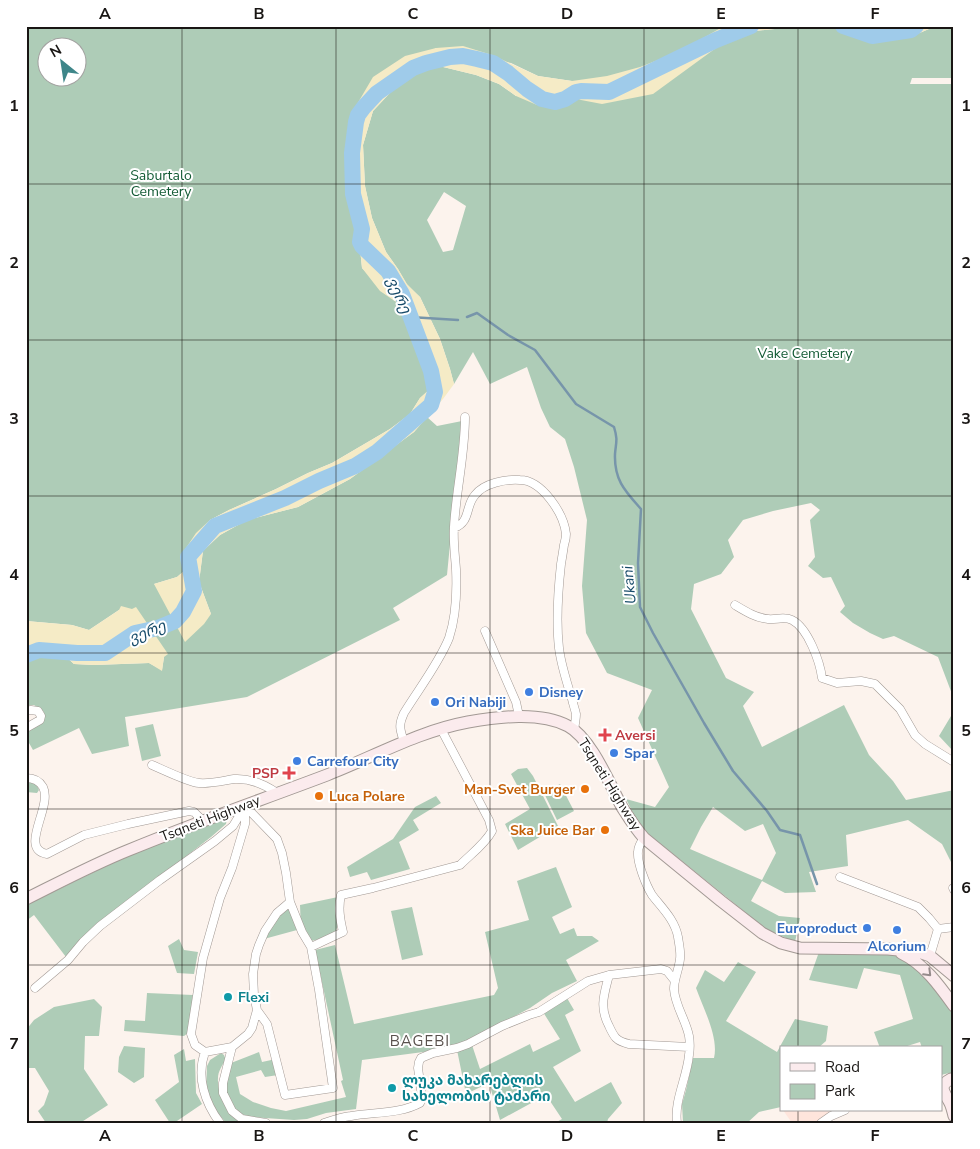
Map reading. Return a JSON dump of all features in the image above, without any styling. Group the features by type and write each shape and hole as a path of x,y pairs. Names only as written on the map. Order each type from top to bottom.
{"main road":[{"name":"Tsqneti Highway","path":"26,898 126,851 202,820 329,774 404,742 467,722 532,716 554,720 574,729 590,748 635,828 644,838 762,933 781,943 800,948 920,952 930,956 954,976"},
{"path":"895,950 909,957 927,972 954,1006"},
{"path":"954,1080 950,1079 945,1082 943,1090 951,1105 954,1116"}],"street":[{"path":"404,742 399,728 400,721 435,664 451,631 456,572 454,528 465,438 465,417"},
{"path":"454,528 464,522 474,495 484,486 492,483 520,480 530,481 541,489 558,511 564,525 566,537 558,619 559,649 576,715 574,729"},
{"path":"735,606 750,614 767,619 790,619 800,626 809,640 822,678 837,683 861,681 875,684 900,709 915,736 954,762"},
{"path":"485,630 516,702 519,716"},
{"path":"26,711 38,711 41,718 26,728"},
{"path":"310,947 343,932 339,915 341,895 416,878 460,865 487,840 492,831 489,820 441,729"},
{"path":"152,765 198,783 253,780 267,786 276,793"},
{"path":"26,778 37,780 42,785 45,794 45,801 35,839 35,846 42,853 47,854 84,835 189,811 194,812 202,820"},
{"path":"244,806 277,839 286,873 290,902 310,947 319,990 333,1088 285,1095 267,1024 257,1010 253,974 256,954 266,931 277,913 290,902"},
{"path":"35,988 68,960 100,926 215,841 232,826 244,806"},
{"path":"244,806 245,824 232,868 220,898 203,958 191,1034 195,1046 205,1052 232,1047 248,1034 252,1028 257,1010"},
{"path":"644,838 639,845 638,854 644,876 650,892 672,922 678,934 680,951 675,981 676,998 688,1032 690,1047 676,1117 677,1123"},
{"path":"840,878 918,907 938,929"},
{"path":"938,929 954,928"},
{"path":"930,956 938,929"},
{"path":"324,1123 351,1116 415,1106 420,1103 422,1097 418,1068 418,1062 421,1058 468,1044 502,1026 539,1012 588,981 609,975 661,968 667,971 675,981"},
{"path":"609,975 602,1009 614,1037 620,1042 629,1044 690,1047"},
{"path":"232,1047 223,1083 223,1093 232,1111 242,1119 266,1123"},
{"path":"205,1052 201,1069 204,1094 220,1123"},
{"path":"821,1123 840,1112"}],"shaded area":[{"path":"784,1112 835,1112 820,1123 792,1123"}],"green space":[{"path":"26,26 745,26 736,39 754,31 795,27 836,29 869,40 910,37 936,26 954,26 954,78 912,78 910,84 954,84 954,752 939,736 951,716 952,694 938,657 894,636 883,639 853,623 840,612 845,606 831,577 823,578 808,566 815,557 810,520 820,510 811,503 743,520 728,540 734,557 721,574 694,584 691,609 726,678 754,692 743,706 762,747 844,705 869,755 893,781 906,800 954,790 954,868 942,844 908,820 846,835 848,866 809,872 816,892 785,893 762,881 751,901 779,916 800,918 795,942 766,929 646,832 635,817 626,799 655,807 669,787 638,718 652,690 607,673 586,633 582,586 587,520 565,439 550,427 541,408 527,367 490,384 473,352 454,384 440,339 420,297 407,285 386,252 372,218 365,186 363,145 373,111 403,79 435,65 476,75 499,84 516,96 572,81 538,76 511,63 436,48 356,106 351,160 351,191 358,229 362,268 407,311 429,372 430,389 420,398 410,414 390,429 332,463 210,520 184,571 177,577 154,584 211,614 199,582 203,551 220,535 247,520 298,507 350,479 414,432 427,417 437,426 462,421 447,575 393,608 400,620 247,697 125,717 129,746 92,754 79,728 33,750 29,743 26,744 26,730 44,716 44,712 34,705 26,706 26,662 41,653 63,654 74,664 149,663 162,670 164,657 132,609 119,610 89,630 72,625 26,621","holes":["444,192 466,206 453,250 443,252 427,220","713,807 745,831 763,824 776,853 762,880 690,849"]},
{"path":"153,724 161,756 142,761 135,728"},
{"path":"527,768 533,776 558,826 518,850 505,824 530,809 511,774 518,769"},
{"path":"26,780 37,786 39,790 37,793 26,792"},
{"path":"560,784 574,811 557,820 544,793"},
{"path":"436,796 441,803 413,820 419,830 399,842 410,869 371,880 367,872 350,877 347,867 393,839 415,807"},
{"path":"226,816 226,824 104,920 73,948 66,957 34,915 26,921 26,905 139,850"},
{"path":"556,867 572,907 552,917 560,934 574,928 577,936 592,936 599,941 566,960 577,981 552,993 530,1008 470,1040 431,1051 362,1060 356,1109 294,1120 250,1117 239,1113 230,1103 225,1081 231,1063 259,1052 262,1062 276,1059 278,1075 265,1077 261,1070 236,1077 240,1094 253,1102 286,1111 346,1097 341,1081 343,1080 315,950 335,945 354,1024 494,995 498,988 485,932 529,920 517,881"},
{"path":"338,897 338,925 335,933 329,937 311,941 301,931 300,905"},
{"path":"295,907 297,930 264,939 281,912"},
{"path":"412,907 423,955 402,960 391,911"},
{"path":"179,939 184,950 198,952 194,974 177,973 168,946"},
{"path":"819,952 892,954 917,966 954,1010 954,1076 949,1073 942,1075 942,1046 921,1046 920,1042 907,1046 879,1046 874,1032 913,1019 900,975 864,968 857,989 809,980"},
{"path":"738,962 756,972 726,1021 777,1052 780,1046 780,1107 759,1112 747,1123 683,1123 682,1104 693,1058 714,1058 715,1050 712,1032 696,988 705,970 724,982"},
{"path":"147,993 193,995 188,1033 184,1036 124,1031 125,1020 145,1021"},
{"path":"567,998 574,1010 565,1015 581,1051 553,1067 575,1102 611,1082 622,1103 608,1119 607,1123 555,1123 562,1119 546,1095 500,1120 489,1083 466,1094 457,1050 472,1045 480,1069 530,1044 533,1052 560,1039 543,1012"},
{"path":"94,999 102,1007 99,1036 85,1036 84,1069 108,1105 80,1123 46,1123 38,1111 44,1105 49,1091 35,1068 26,1068 26,1030 34,1020 54,1007"},
{"path":"795,1019 828,1026 826,1041 820,1046 780,1046"},
{"path":"124,1046 145,1048 144,1077 134,1083 118,1072 119,1057"},
{"path":"184,1049 186,1061 195,1059 196,1093 202,1104 174,1123 170,1123 155,1100 179,1082 174,1055"},
{"path":"221,1053 226,1060 218,1076 221,1098 232,1115 242,1123 226,1123 217,1112 206,1090 207,1066 210,1060"}],"sand":[{"path":"724,26 936,26 910,37 869,40 836,29 795,27 754,31 716,48 653,94 602,104 581,100 571,95 553,102 537,105 516,96 499,84 476,75 435,65 403,79 373,111 363,145 365,186 372,218 386,252 407,284 420,297 440,339 454,384 414,432 350,479 298,507 247,520 220,535 203,550 199,582 211,614 204,624 185,642 154,584 177,577 184,571 182,554 196,533 210,520 332,463 390,429 410,414 420,398 430,389 429,372 407,311 380,291 362,268 358,229 351,191 351,160 356,106 373,77 405,56 436,48 463,46 492,55 538,76 572,81 607,76 640,67 681,51"},
{"path":"121,606 132,609 136,607 168,654 164,657 162,671 149,663 74,664 63,654 41,653 26,662 26,621 72,625 89,630 119,610"}],"waterway":[{"name":"ვერე","path":"26,655 39,650 105,653 135,633 158,628 175,621 183,612 194,591 188,557 215,526 285,498 355,466 377,452 431,405 435,392 431,371 402,294 388,271 360,242 362,229 353,194 352,153 358,115 377,93 413,68 450,57 463,56 493,63 542,99 555,102 581,91 609,92 716,40 751,26"},
{"name":"ვერე","path":"843,26 872,36 911,30 916,26"},
{"name":"Ukani","path":"467,317 477,313 508,335 535,350 576,404 614,427 616,471 625,491 641,509 638,563 640,607 704,723 733,771 767,811 780,830 800,835 817,884"},
{"name":"Ukani","path":"410,317 458,320"}],"place":[{"name":"Disney","path":"529,692"},
{"name":"Ori Nabiji","path":"435,702"},
{"name":"Aversi","path":"605,735"},
{"name":"Spar","path":"614,753"},
{"name":"Carrefour City","path":"297,761"},
{"name":"PSP","path":"289,773"},
{"name":"Man-Svet Burger","path":"585,789"},
{"name":"Luca Polare","path":"319,796"},
{"name":"Ska Juice Bar","path":"605,830"},
{"name":"Europroduct","path":"867,928"},
{"name":"Alcorium","path":"897,930"},
{"name":"Flexi","path":"228,997"},
{"name":"ლუკა მახარებლის სახელობის ტაძარი","path":"392,1088"}],"district":[{"name":"BAGEBI","path":"420,1041"}],"park label":[{"name":"Saburtalo Cemetery","path":"161,184"},
{"name":"Vake Cemetery","path":"805,353"}]}
